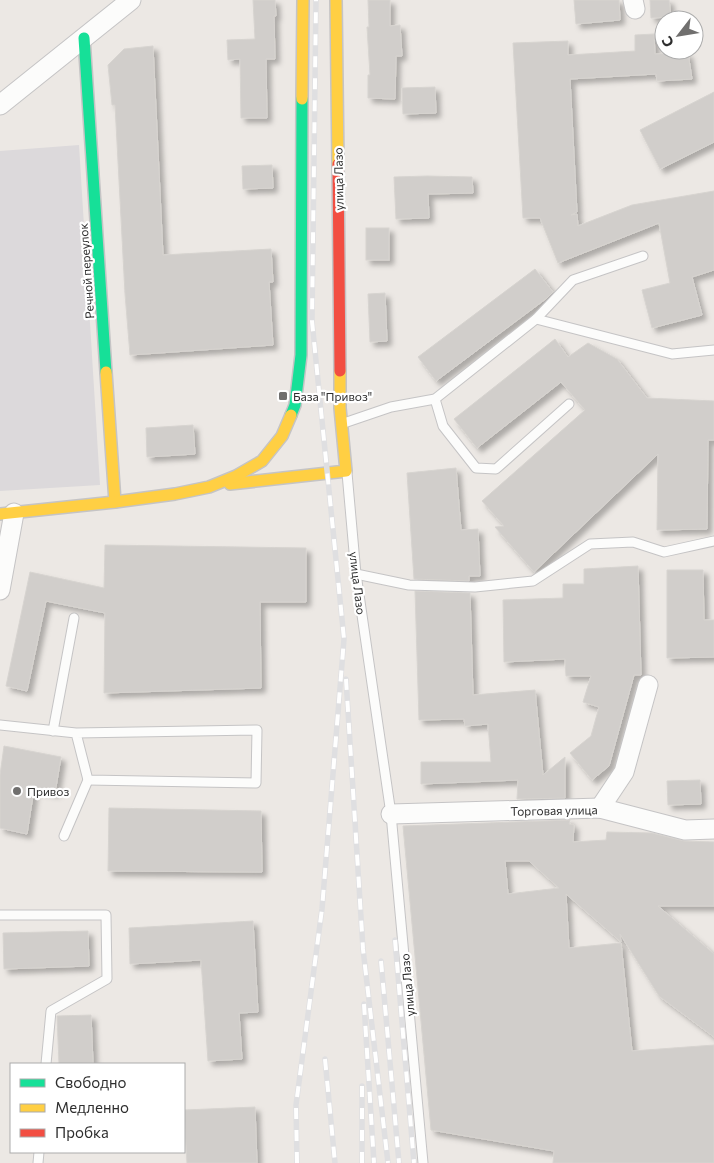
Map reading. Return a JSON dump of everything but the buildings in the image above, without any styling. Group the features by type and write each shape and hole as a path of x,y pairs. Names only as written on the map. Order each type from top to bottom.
{"main road":[{"path":"209,487 236,476 262,461 282,436 295,405 301,355 303,0"},
{"name":"улица Лазо","path":"336,0 340,408 346,471"},
{"name":"Речной переулок","path":"84,38 115,502"},
{"path":"7,514 115,502 209,487 346,471"}],"street":[{"path":"0,105 84,38 126,0"},
{"path":"0,590 7,514"},
{"path":"600,808 624,772 648,685"},
{"name":"Торговая улица","path":"392,814 600,808 685,830 714,829"}],"lane":[{"path":"342,424 391,407 435,399 536,319 572,280 643,256"},
{"path":"536,319 672,354 714,350"},
{"path":"435,399 443,426 476,468 496,469 568,404"},
{"name":"улица Лазо","path":"346,471 356,574 392,814 423,1163"},
{"path":"356,574 409,585 476,587 533,581 590,544 633,542 664,552 714,541"},
{"path":"53,731 74,618"},
{"path":"0,725 76,733 257,730 256,783 88,780"},
{"path":"64,836 88,780 76,733"},
{"path":"0,915 106,915 107,979 51,1011 46,1063"}],"shaded area":[{"path":"79,145 100,485 0,491 0,151"}],"railway":[{"path":"297,1163 296,1105 322,909 344,639 312,321 316,0"},
{"path":"346,679 363,949 388,1163"},
{"path":"395,940 414,1163"},
{"path":"381,961 399,1163"},
{"path":"364,1004 374,1163"},
{"path":"325,1059 335,1163"},
{"path":"362,1086 362,1163"}],"traffic: fast":[{"path":"84,38 106,372"},
{"path":"291,415 295,405 301,355 302,99"}],"traffic: slow":[{"path":"302,99 303,0"},
{"path":"336,0 338,164"},
{"path":"230,484 346,471 340,408 340,371"},
{"path":"106,372 115,502"},
{"path":"0,514 115,502 175,494 209,487 236,476 262,461 282,436 291,415"}],"traffic: jam":[{"path":"338,164 340,371"}],"place":[{"name":"База \"Привоз\"","path":"283,396"},
{"name":"Привоз","path":"17,791"}]}
